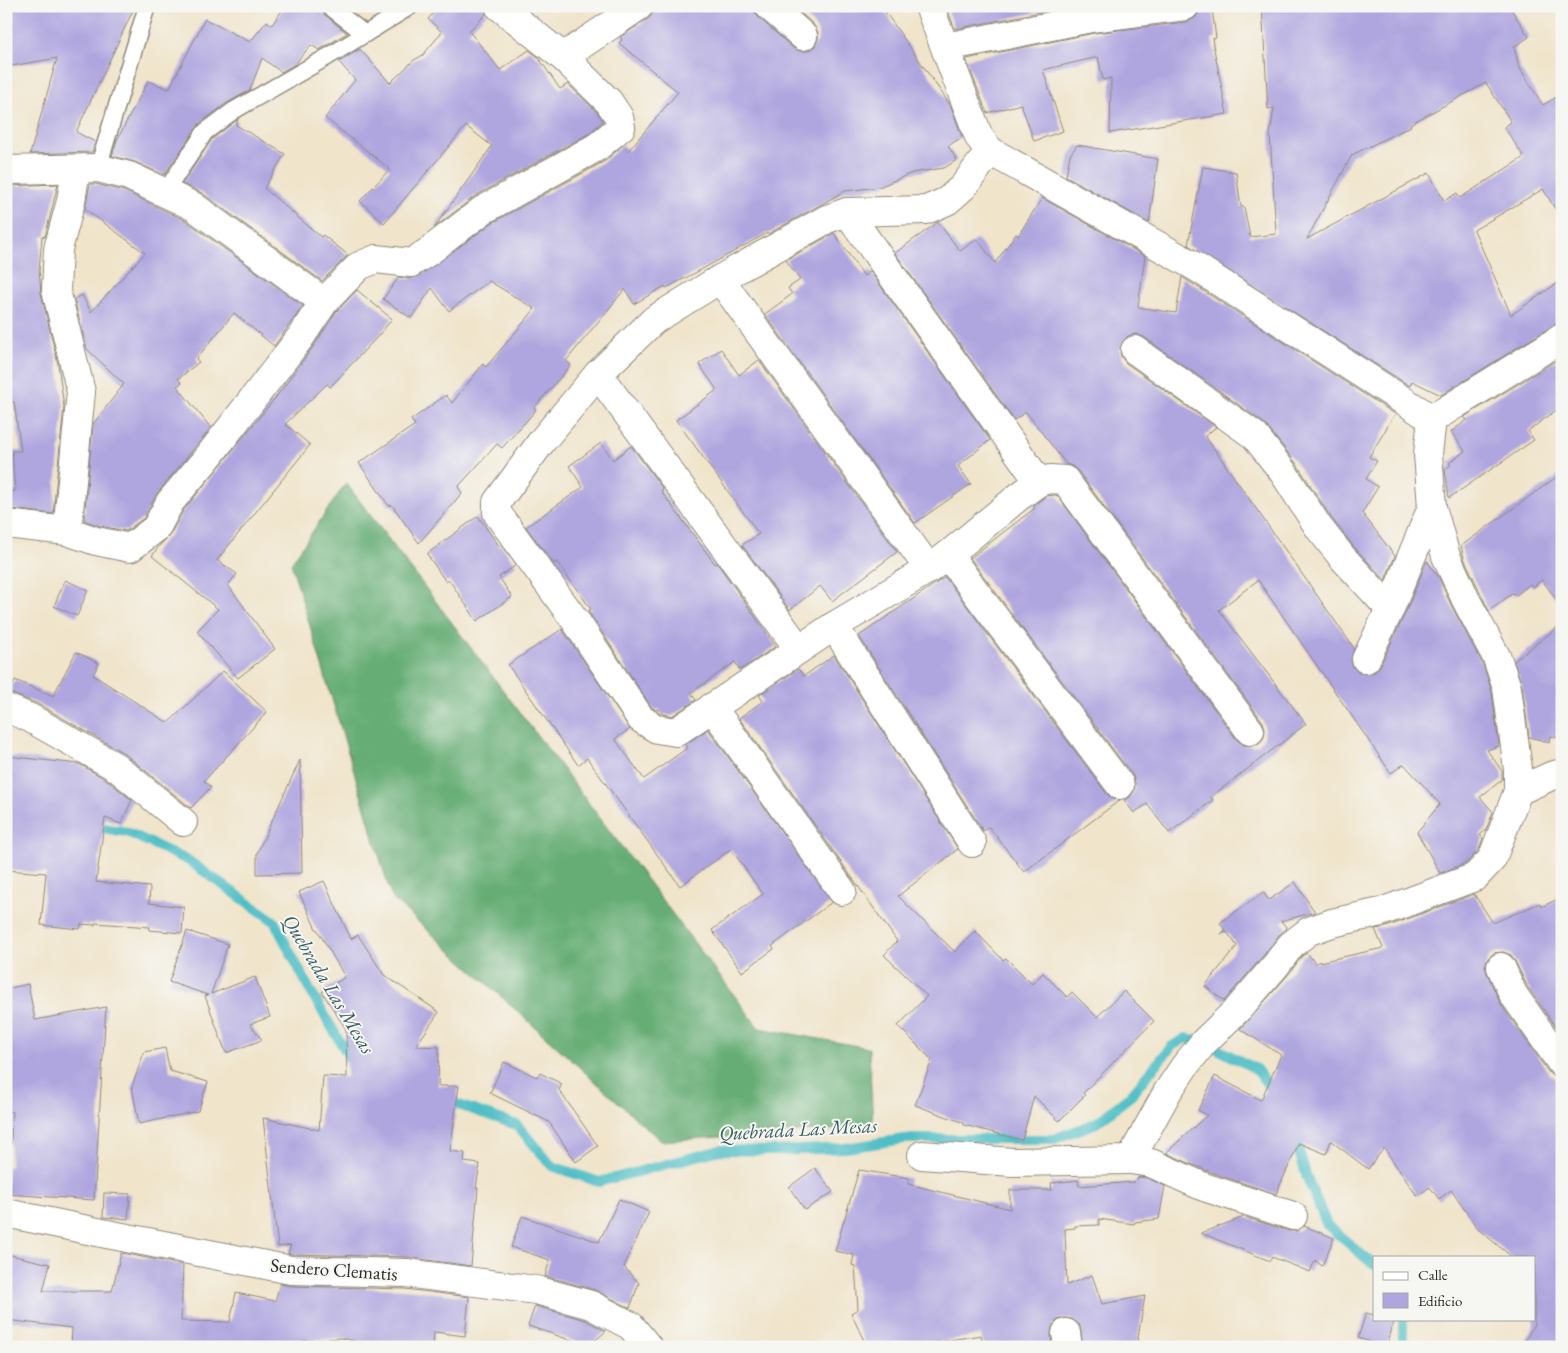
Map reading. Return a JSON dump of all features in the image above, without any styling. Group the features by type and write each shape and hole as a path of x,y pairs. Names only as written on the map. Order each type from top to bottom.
{"street":[{"path":"6,524 68,531 96,541 130,548 156,528 170,502 208,457 294,346 324,302 359,266 376,259 411,263 482,210 597,147 621,127 619,117 609,102 563,57 499,6"},
{"path":"563,57 639,6"},
{"path":"769,6 803,36"},
{"path":"929,6 979,137 990,151 1196,267 1432,419"},
{"path":"946,47 1091,18 1185,6"},
{"path":"990,151 963,187 947,201 926,210 848,212 827,219 720,279 654,320 598,374 542,441 497,502 497,513 577,623 641,719 657,729 676,732 834,626 938,562 1039,482 1050,479 1065,480 1250,731"},
{"path":"6,170 87,169 129,176 194,206 324,302"},
{"path":"68,531 81,392 56,290 58,249 71,201 87,169"},
{"path":"848,212 1039,482"},
{"path":"720,279 938,562 1120,785"},
{"path":"1432,419 1562,338"},
{"path":"1135,350 1255,436 1283,472 1319,528 1342,557 1390,609"},
{"path":"598,374 799,649"},
{"path":"1130,1160 1168,1091 1184,1067 1204,1042 1245,1001 1291,945 1309,932 1332,923 1381,912 1475,877 1492,859 1518,791 1518,769 1507,688 1498,658 1466,600 1446,556 1432,507 1428,454 1432,419"},
{"path":"1366,659 1390,609 1432,507"},
{"path":"834,626 972,843"},
{"path":"712,707 842,892"},
{"path":"6,708 30,718 116,768 183,822"},
{"path":"1518,791 1562,773"},
{"path":"1501,967 1513,994 1562,1064"},
{"path":"922,1155 1012,1162 1130,1160 1151,1163 1204,1187 1293,1216"},
{"name":"Sendero Clematis","path":"6,1213 291,1270 406,1273 536,1290 591,1305 631,1326 648,1347"}],"lane":[{"path":"87,169 147,6"},
{"path":"329,6 365,34"},
{"path":"165,192 205,132 233,110 411,6"}],"green space":[{"path":"346,483 759,1028 869,1048 873,1127 661,1141 392,898 291,563"}],"building":[{"path":"6,6 135,6 76,132 95,142 92,152 30,154 57,58 6,67"},
{"path":"285,6 314,6 347,33 319,50 311,45 295,64 281,72 262,58 250,90 227,103 199,124 164,175 135,162 112,156 117,140 148,81 169,89 205,19 250,42 267,21 272,25"},
{"path":"440,6 484,6 486,14 469,31 500,70 529,50 538,57 560,89 568,84 597,112 603,121 588,134 475,196 434,228 492,146 466,126 384,223 360,201 390,169 325,118 355,80 339,62 360,49 390,83 414,60 423,55 442,32 428,19"},
{"path":"654,6 754,6 754,11 759,18 793,48 800,51 808,51 814,47 818,40 818,32 813,24 793,6 881,6 951,106 962,137 948,146 957,160 944,168 912,173 879,187 845,191 768,234 666,288 665,286 634,304 625,289 566,361 571,365 534,408 536,410 502,448 497,444 458,487 462,493 419,543 392,505 389,506 359,463 415,425 411,420 446,395 452,403 483,364 486,367 535,309 489,281 449,311 432,288 411,318 383,299 399,277 409,279 419,276 492,223 605,161 623,145 628,151 678,92 619,43 622,40 620,37 648,19 653,13"},
{"path":"946,6 1070,6 955,29"},
{"path":"1200,6 1203,6 1204,10 1212,9 1216,38 1212,39 1227,114 1110,133 1111,78 1103,80 1098,57 1043,70 1063,131 1034,141 1021,104 987,113 966,59 1094,33 1187,22 1195,18"},
{"path":"1262,6 1509,6 1529,37 1514,47 1519,67 1543,105 1562,94 1562,220 1543,189 1474,230 1511,315 1562,280 1562,322 1554,325 1441,395 1412,381 1410,386 1188,245 1203,167 1236,172 1241,207 1244,207 1250,237 1276,234 1270,134 1274,108 1268,109","holes":["1486,83 1511,122 1504,127 1524,157 1460,198 1457,193 1444,201 1429,173 1307,239 1352,155 1411,126 1410,124"]},
{"path":"238,119 236,125 285,154 264,188 321,237 323,235 348,255 322,281 202,193 182,184 212,139"},
{"path":"1077,145 1158,159 1149,223 1066,176 1070,155"},
{"path":"58,184 45,237 42,236 39,270 41,293 58,364 64,407 53,514 12,509 11,492 15,491 12,451 21,451 14,402 11,402 6,370 6,186"},
{"path":"90,184 124,191 185,220 303,306 274,346 234,313 196,359 199,362 178,379 182,383 177,386 211,428 158,492 144,518 126,531 100,526 84,520 93,424 124,384 87,349 74,299 82,295 91,312 145,253 85,209"},
{"path":"1042,198 1145,256 1138,307 1176,313 1182,277 1395,414 1369,457 1377,461 1366,479 1378,487 1362,513 1395,556 1385,580 1354,547 1332,519 1296,463 1264,423 1144,337 1136,334 1128,336 1120,348 1121,356 1126,363 1216,427 1205,436 1354,648 1351,661 1353,667 1359,673 1368,674 1375,672 1380,666 1427,561 1439,578 1452,607 1483,664 1492,692 1499,746 1487,750 1502,771 1502,780 1480,797 1493,812 1486,830 1480,835 1483,838 1479,850 1466,863 1440,873 1417,832 1440,804 1404,764 1391,773 1258,580 1219,610 1306,724 1211,797 1213,800 1169,833 1147,804 1134,813 1124,800 1130,797 1134,791 1135,783 1133,776 970,558 1035,508 1033,506 1046,496 1057,495 1237,740 1244,745 1252,746 1259,744 1264,737 1265,729 1263,722 1078,471 1066,464 1026,412 1014,420 895,253 938,222 960,251 977,239 995,263 1016,234 1018,236"},
{"path":"834,233 864,276 870,271 990,440 958,466 971,484 915,523 765,314 792,294 788,288 800,280 786,260"},
{"path":"357,290 392,319 330,387 327,384 285,424 310,445 217,560 237,574 228,585 275,649 238,678 197,631 218,609 152,556 170,535 183,511 276,397 336,312"},
{"path":"721,349 739,375 759,360 897,552 832,601 820,586 790,610 742,545 759,534 676,420 717,390 699,364"},
{"path":"1562,357 1562,406 1528,431 1534,440 1449,498 1445,469 1451,465 1449,463 1465,451 1451,432 1467,420 1464,417"},
{"path":"601,443 613,460 631,446 663,489 661,491 715,564 717,563 776,646 740,670 735,662 691,693 696,700 672,716 663,714 659,709 652,708 588,611 591,609 557,562 554,564 526,527 583,487 569,466"},
{"path":"1562,473 1562,607 1542,580 1533,587 1530,584 1515,596 1513,593 1489,611 1464,558 1461,546"},
{"path":"478,516 499,546 501,545 516,565 499,577 512,597 477,621 449,580 446,582 427,554"},
{"path":"945,577 1107,794 1113,799 1120,800 1024,872 989,827 983,831 859,636"},
{"path":"65,580 88,590 77,616 54,606"},
{"path":"1562,624 1562,738 1550,736 1549,742 1529,737 1522,686 1514,661"},
{"path":"562,629 630,729 615,739 644,779 687,748 685,745 708,729 832,902 772,946 774,949 742,972 712,930 763,894 731,849 680,886 587,758 578,765 508,665"},
{"path":"76,652 99,663 93,675 168,723 223,671 267,712 204,781 211,787 191,808 124,753 38,704 10,693 15,680 53,696"},
{"path":"834,655 958,849 898,896 955,952 975,931 1003,960 1006,958 1032,984 1043,973 1067,997 1072,992 1097,1017 1124,991 1154,1021 1083,1093 1085,1095 1059,1121 1034,1096 1022,1140 964,1125 964,1123 915,1105 932,1060 898,1026 927,996 884,955 897,941 739,718 763,701 759,695 798,669 804,676"},
{"path":"6,756 79,764 107,780 132,800 121,824 105,818 96,882 150,887 149,903 184,907 182,933 149,930 150,927 95,923 95,925 81,924 80,929 41,925 46,873 6,870"},
{"path":"300,760 302,873 257,874 257,853"},
{"path":"324,881 351,939 358,935 384,975 439,1012 416,1046 439,1047 438,1086 459,1086 450,1151 465,1153 464,1162 480,1164 476,1188 478,1188 471,1266 406,1257 288,1254 291,1245 278,1247 263,1118 319,1130 323,1076 347,1077 346,1029 322,992 345,977 316,929 299,892"},
{"path":"1295,882 1315,912 1281,921 1287,928 1224,1001 1205,986 1237,946 1227,932 1221,934 1225,930 1220,923 1263,892 1269,900"},
{"path":"1474,894 1493,923 1540,903 1541,907 1562,897 1562,1036 1527,986 1511,955 1503,952 1494,953 1488,958 1485,966 1500,1003 1549,1073 1555,1078 1562,1079 1562,1347 1522,1347 1534,1324 1534,1320 1536,1320 1536,1256 1511,1256 1478,1229 1451,1190 1439,1199 1430,1187 1417,1196 1384,1148 1368,1169 1331,1141 1326,1154 1299,1143 1276,1194 1210,1172 1166,1153 1207,1115 1198,1110 1215,1076 1261,1100 1281,1055 1240,1029 1288,975 1302,956 1307,953 1315,963 1383,948 1375,929 1386,927"},
{"path":"187,931 228,944 211,994 255,977 270,1017 250,1024 262,1040 226,1053 205,996 208,995 169,982"},
{"path":"28,984 35,1020 106,1007 94,1200 6,1194 8,1167 10,1167 12,1112 6,1111 6,989"},
{"path":"165,1048 170,1071 208,1082 198,1111 139,1124 132,1087 144,1052"},
{"path":"504,1062 537,1077 540,1073 562,1084 559,1090 598,1146 576,1162 549,1122 490,1093"},
{"path":"815,1168 833,1192 805,1210 789,1187"},
{"path":"859,1170 909,1178 908,1184 1010,1209 1010,1190 1052,1190 1051,1183 1078,1180 1079,1186 1134,1182 1139,1177 1147,1178 1165,1186 1159,1219 1135,1222 1134,1224 1099,1219 1099,1225 1075,1226 1075,1228 1065,1229 1067,1285 1092,1275 1102,1304 1145,1296 1138,1337 1139,1342 1125,1347 1083,1347 1079,1324 1072,1319 1064,1318 1057,1320 1052,1327 1052,1345 1045,1347 984,1347 981,1335 925,1344 925,1347 867,1347 851,1313 858,1309 855,1266 852,1265 854,1255 835,1251"},
{"path":"104,1193 130,1194 128,1219 103,1217"},
{"path":"619,1199 649,1212 624,1267 639,1283 630,1308 595,1290 545,1276 550,1260 511,1247 522,1216 599,1242"},
{"path":"1244,1217 1289,1231 1297,1231 1304,1226 1334,1238 1322,1266 1315,1260 1310,1272 1272,1257 1270,1261 1201,1233"},
{"path":"121,1253 183,1265 181,1321 230,1322 236,1293 275,1301 280,1284 291,1286 405,1289 469,1297 465,1336 434,1332 433,1347 385,1347 340,1338 302,1341 302,1347 71,1347 72,1328 6,1320 6,1254 50,1264 43,1291 112,1291"},
{"path":"535,1306 585,1320 606,1331 589,1346 528,1326"},
{"path":"1366,1313 1373,1315 1373,1320 1394,1320 1387,1347 1358,1338"}],"waterway":[{"name":"Quebrada Las Mesas","path":"91,826 127,832 189,861 274,921 311,992 353,1064"},
{"name":"Quebrada Las Mesas","path":"444,1102 453,1103 517,1125 552,1166 599,1182 720,1150 773,1151 846,1148 904,1139 1054,1139 1096,1123 1129,1097 1172,1046 1186,1038 1204,1042 1256,1069 1276,1096"},
{"name":"Quebrada Las Mesas","path":"1294,1134 1306,1175 1327,1225 1373,1264"},
{"name":"Quebrada Las Mesas","path":"1403,1320 1403,1347"}]}
